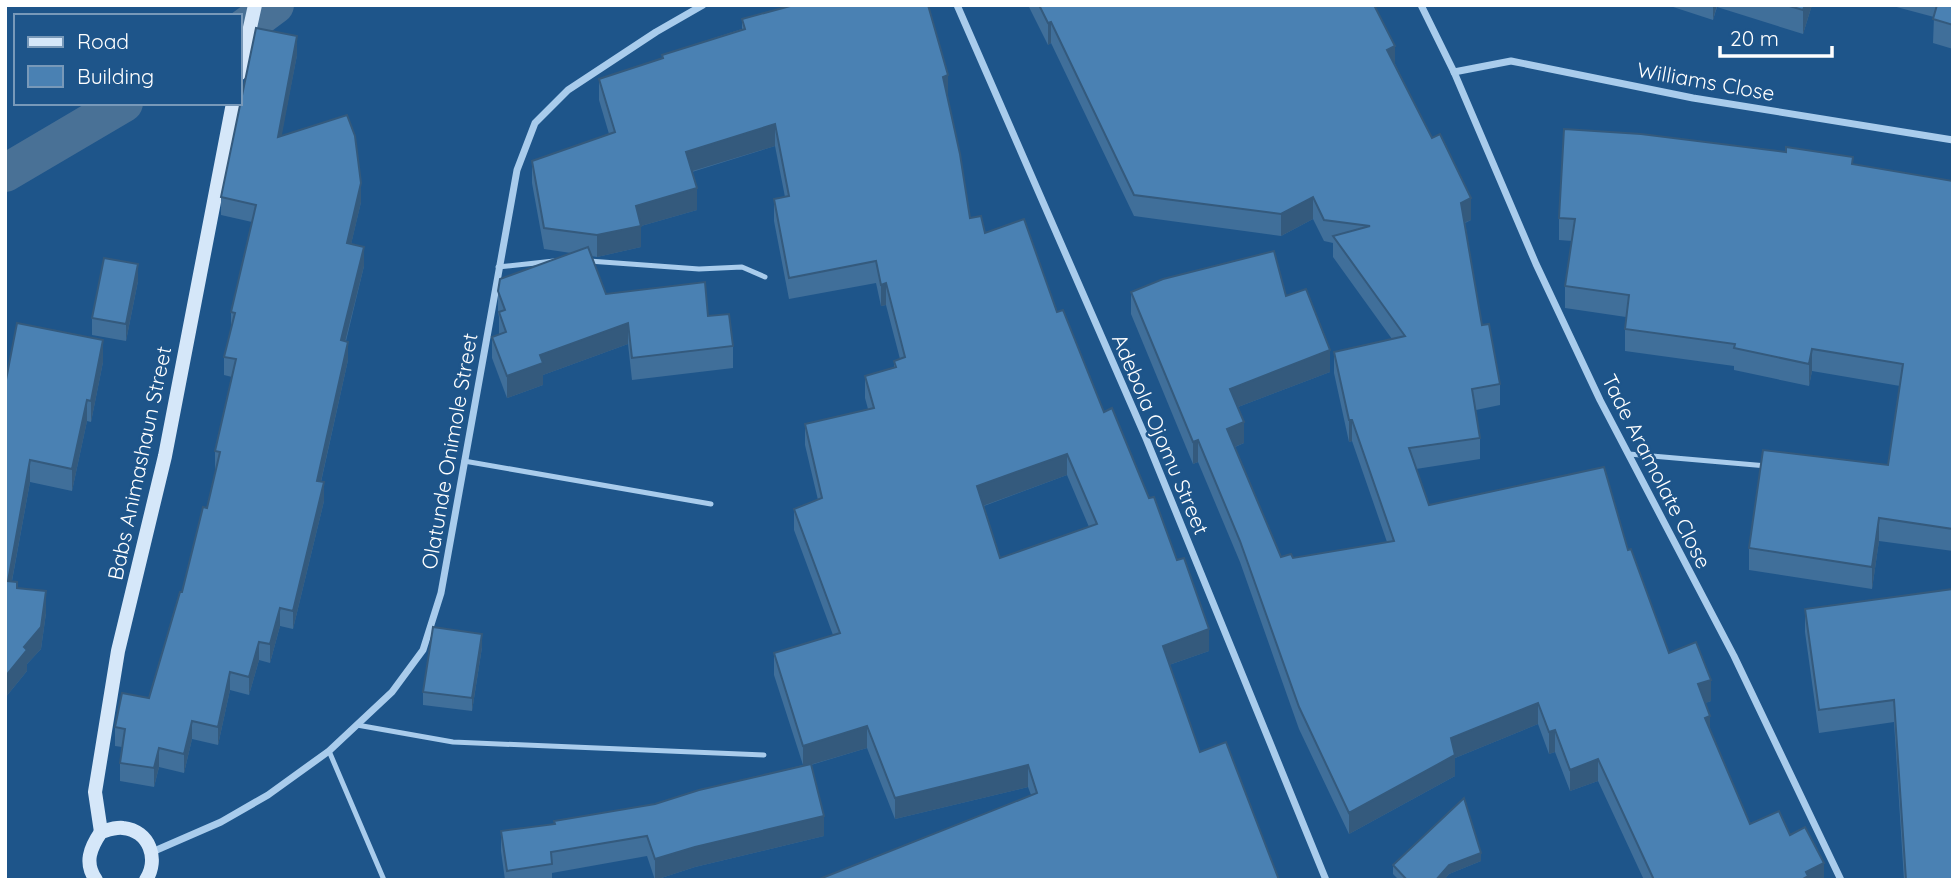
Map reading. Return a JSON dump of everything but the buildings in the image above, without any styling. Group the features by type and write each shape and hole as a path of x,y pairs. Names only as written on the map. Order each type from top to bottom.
{"main road":[{"path":"242,65 255,5"},
{"name":"Babs Animashaun Street","path":"101,832 95,792 118,651 166,456 233,105"},
{"path":"96,880 89,863 89,853 101,832 121,828 140,834 148,842 153,862 146,880"}],"street":[{"name":"Olatunde Onimole Street","path":"152,852 221,822 268,795 329,751 392,692 423,650 441,593 517,170 535,123 568,90 656,32 703,5"},
{"name":"Adebola Ojomu Street","path":"957,5 1145,436 1326,880"},
{"name":"Tade Aramolate Close","path":"1421,5 1454,72 1536,264 1600,400 1734,656 1841,880"},
{"name":"Williams Close","path":"1454,72 1511,61 1693,98 1953,140"}],"lane":[{"path":"498,267 565,260"},
{"path":"578,261 699,269 742,267 765,277"},
{"path":"1629,454 1776,467"},
{"path":"464,461 711,504"},
{"path":"357,724 453,742 764,755"},
{"path":"329,751 384,880"}],"waterway":[{"path":"242,30 275,5"},
{"path":"5,173 121,105"}]}
